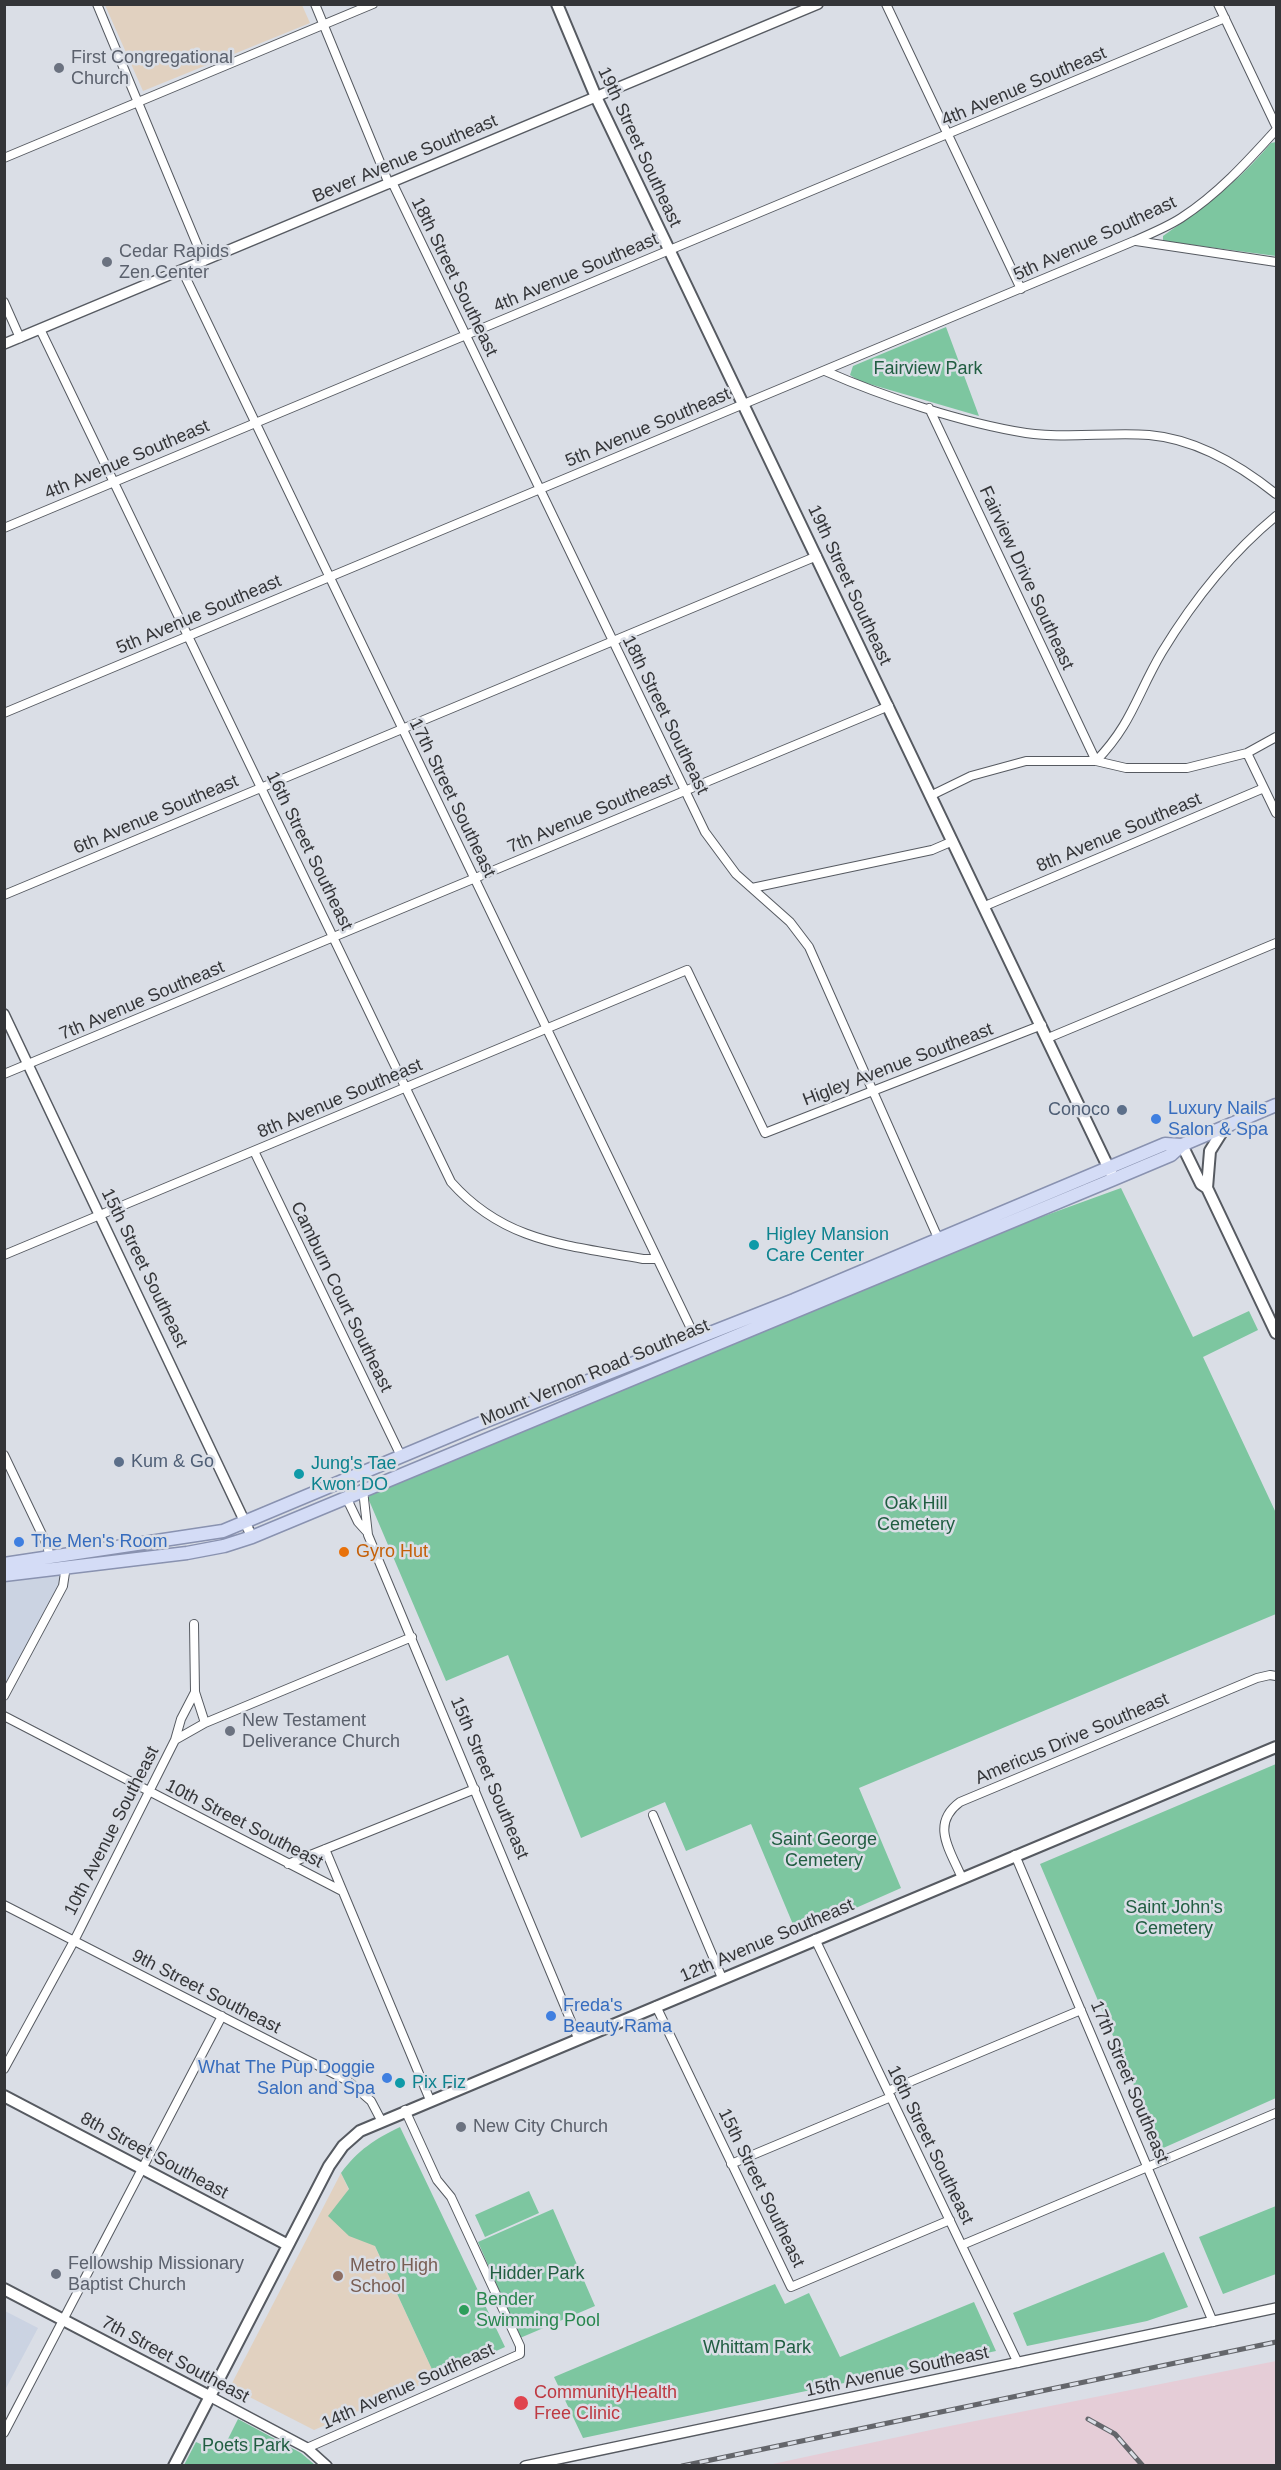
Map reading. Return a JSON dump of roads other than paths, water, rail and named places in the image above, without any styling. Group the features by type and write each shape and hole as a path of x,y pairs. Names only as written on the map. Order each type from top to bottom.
{"main road":[{"name":"19th Street Southeast","path":"557,4 596,97 818,556 1112,1174"},
{"name":"Mount Vernon Road Southeast","path":"4,1575 187,1553 224,1546 252,1537 1112,1174 1165,1144 1182,1145 1276,1105"},
{"path":"1226,1127 1210,1151 1207,1188 1276,1334"},
{"path":"1182,1145 1201,1184 1207,1188"},
{"name":"Mount Vernon Road Southeast","path":"4,1564 223,1531 401,1456 696,1339 938,1238 1112,1174"},
{"path":"346,1497 359,1484 409,1463 438,1441"},
{"name":"12th Avenue Southeast","path":"174,2466 335,2156 360,2131 381,2120 1276,1747"},
{"name":"8th Street Southeast","path":"4,2097 288,2245"},
{"name":"7th Street Southeast","path":"4,2289 209,2396"}],"street":[{"path":"97,4 204,261"},
{"name":"18th Street Southeast","path":"315,4 390,183 705,832 736,874 790,922 809,947 938,1238"},
{"path":"4,158 374,4"},
{"name":"Bever Avenue Southeast","path":"4,344 818,4"},
{"path":"886,4 1021,289"},
{"path":"1218,4 1276,128"},
{"name":"4th Avenue Southeast","path":"4,528 1225,18"},
{"name":"5th Avenue Southeast","path":"4,713 1134,241 1179,219 1205,200 1232,178 1276,128"},
{"path":"1134,241 1276,261"},
{"name":"17th Street Southeast","path":"182,270 696,1339"},
{"path":"4,302 20,338"},
{"name":"16th Street Southeast","path":"40,329 451,1182 463,1196 489,1215 513,1231 537,1240 643,1259 657,1258"},
{"path":"825,371 855,384 928,408 1026,433 1066,437 1151,435 1184,442 1215,454 1276,494"},
{"name":"Fairview Drive Southeast","path":"928,408 1096,761"},
{"path":"1096,761 1114,742 1135,710 1161,654 1196,601 1224,566 1276,516"},
{"name":"6th Avenue Southeast","path":"4,895 818,556"},
{"name":"7th Avenue Southeast","path":"4,1074 889,706"},
{"path":"932,795 971,776 1007,764 1026,761 1096,761 1126,768 1186,768 1247,753 1276,737"},
{"path":"1247,753 1276,813"},
{"name":"8th Avenue Southeast","path":"985,906 1264,788"},
{"path":"752,888 932,850 953,841"},
{"path":"1048,1038 1276,943"},
{"name":"8th Avenue Southeast","path":"4,1255 687,970 765,1134"},
{"name":"15th Street Southeast","path":"4,1014 252,1537"},
{"name":"Higley Avenue Southeast","path":"765,1134 1042,1025"},
{"name":"Camburn Court Southeast","path":"254,1150 401,1456"},
{"path":"4,1455 46,1544 50,1558"},
{"name":"15th Street Southeast","path":"363,1490 367,1532 578,2038"},
{"name":"15th Street Southeast","path":"346,1497 358,1522 367,1532"},
{"path":"4,1696 63,1586 66,1566"},
{"path":"194,1624 195,1692 204,1723"},
{"name":"10th Avenue Southeast","path":"4,2069 74,1941 175,1740 204,1723 412,1637"},
{"name":"Americus Drive Southeast","path":"962,1878 944,1835 943,1823 948,1810 960,1802 1257,1678 1276,1676"},
{"path":"175,1740 181,1719 195,1692"},
{"name":"10th Street Southeast","path":"4,1716 342,1891"},
{"path":"288,1864 475,1789"},
{"path":"653,1815 722,1978"},
{"name":"10th Street Southeast","path":"324,1849 429,2100"},
{"name":"17th Street Southeast","path":"1015,1856 1149,2166 1213,2322"},
{"name":"9th Street Southeast","path":"4,1905 348,2081 370,2101 381,2120"},
{"name":"16th Street Southeast","path":"815,1939 1018,2363"},
{"name":"15th Street Southeast","path":"656,2006 791,2287 950,2220"},
{"path":"731,2164 1081,2010"},
{"path":"4,2433 222,2016"},
{"name":"14th Avenue Southeast","path":"307,2448 520,2354 520,2346 451,2197 433,2171 405,2110"},
{"path":"962,2245 1276,2113"},
{"name":"15th Avenue Southeast","path":"525,2466 1276,2308"},
{"name":"7th Street Southeast","path":"209,2396 307,2448 327,2466"}],"railway":[{"path":"682,2466 1276,2342"},
{"path":"1088,2419 1115,2434 1143,2466"}],"place":[{"name":"First Congregational Church","path":"59,68"},
{"name":"Cedar Rapids Zen Center","path":"107,262"},
{"name":"Conoco","path":"1122,1110"},
{"name":"Luxury Nails Salon & Spa","path":"1156,1119"},
{"name":"Higley Mansion Care Center","path":"754,1245"},
{"name":"Kum & Go","path":"119,1462"},
{"name":"Jung's Tae Kwon DO","path":"299,1474"},
{"name":"The Men's Room","path":"19,1542"},
{"name":"Gyro Hut","path":"344,1552"},
{"name":"New Testament Deliverance Church","path":"230,1731"},
{"name":"Freda's Beauty Rama","path":"551,2016"},
{"name":"What The Pup Doggie Salon and Spa","path":"387,2078"},
{"name":"Pix Fiz","path":"400,2083"},
{"name":"New City Church","path":"461,2127"},
{"name":"Fellowship Missionary Baptist Church","path":"56,2274"},
{"name":"Metro High School","path":"338,2276"},
{"name":"Bender Swimming Pool","path":"464,2310"},
{"name":"CommunityHealth Free Clinic","path":"521,2403"}],"park label":[{"name":"Fairview Park","path":"928,369"},
{"name":"Oak Hill Cemetery","path":"916,1514"},
{"name":"Saint George Cemetery","path":"824,1850"},
{"name":"Saint John's Cemetery","path":"1174,1918"},
{"name":"Hidder Park","path":"537,2274"},
{"name":"Whittam Park","path":"757,2348"},
{"name":"Poets Park","path":"246,2446"}]}
